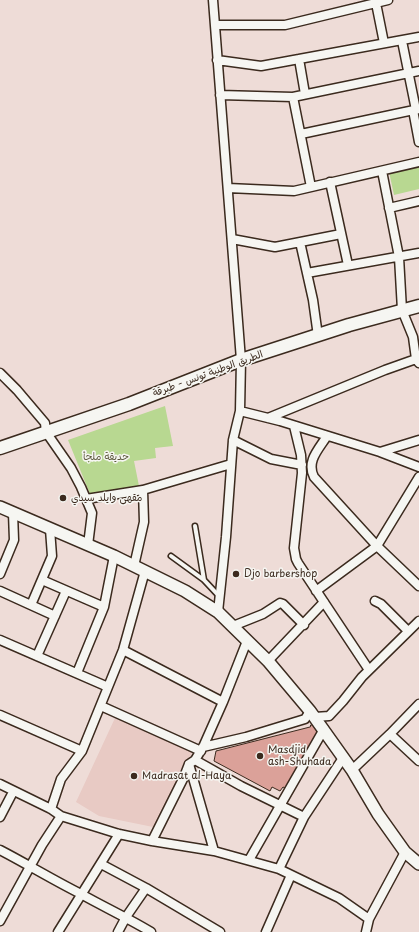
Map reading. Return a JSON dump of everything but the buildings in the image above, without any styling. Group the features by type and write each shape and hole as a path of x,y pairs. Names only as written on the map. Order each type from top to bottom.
{"main road":[{"name":"الطريق الوطنية تونس - طبرقة","path":"0,448 129,404 241,360 349,325 419,306"},
{"path":"0,507 114,556 185,591 218,612 268,661 313,714 352,770 378,814 405,852 419,864"}],"street":[{"path":"213,0 241,360 240,411 233,440 226,537 218,612"},
{"path":"215,25 285,25 388,0"},
{"path":"376,3 384,43"},
{"path":"217,60 261,66 419,37"},
{"path":"402,41 416,110 419,142"},
{"path":"299,59 305,94"},
{"path":"220,94 293,97 419,71"},
{"path":"293,97 311,187"},
{"path":"301,134 416,110"},
{"path":"228,188 294,190 419,162"},
{"path":"267,419 385,370 417,361 413,337 402,310 399,257 382,171"},
{"path":"330,182 348,265"},
{"path":"389,208 419,201"},
{"path":"232,239 275,247 341,234"},
{"path":"300,242 313,300 318,336"},
{"path":"307,273 399,257 419,252"},
{"path":"0,373 17,390 45,423 46,432 71,468 92,512 88,545"},
{"path":"240,411 380,452 419,467"},
{"path":"294,426 299,445 302,469 294,551 296,559 369,670"},
{"path":"327,436 311,461 311,472 317,481 378,546 419,586"},
{"path":"233,440 271,459 311,472"},
{"path":"380,452 419,440"},
{"path":"86,499 143,490 231,464"},
{"path":"316,591 378,546 419,477"},
{"path":"134,566 144,522 143,490"},
{"path":"0,574 2,564 14,540 13,513"},
{"path":"31,605 52,556 50,529"},
{"path":"77,673 104,607 114,556"},
{"path":"51,809 61,779 82,751 101,706 123,650 145,571"},
{"path":"42,580 104,607"},
{"path":"37,656 66,590"},
{"path":"0,591 55,616"},
{"path":"376,601 408,631"},
{"path":"268,661 304,625 324,602"},
{"path":"233,626 263,614 280,603 283,604 304,625"},
{"path":"101,706 202,749 305,719 313,714 329,716 369,670 419,621"},
{"path":"0,640 108,687"},
{"path":"152,841 184,776 202,749 224,702 247,641"},
{"path":"123,650 224,702"},
{"path":"352,770 419,704"},
{"path":"0,715 82,751"},
{"path":"249,860 324,729"},
{"path":"390,734 419,761"},
{"path":"279,869 304,817 343,758"},
{"path":"192,762 304,817"},
{"path":"192,762 214,851"},
{"path":"0,784 51,809 61,816 119,834 214,851 279,869 339,898 369,919"},
{"path":"0,817 14,792"},
{"path":"0,921 32,866 42,845 61,816"},
{"path":"58,932 80,894 101,864 119,834"},
{"path":"0,850 32,866 80,894 126,917 151,932"},
{"path":"366,932 369,919 405,852"},
{"path":"101,864 146,888 220,932"},
{"path":"266,932 291,875"},
{"path":"118,932 126,917 146,888"}],"lane":[{"path":"195,526 204,580"},
{"path":"171,556 204,580 220,596"}],"shaded area":[{"name":"Madrasat al-Haya","path":"115,718 193,751 153,827 99,816 76,802"}],"green space":[{"path":"419,161 419,189 394,195 388,167"},
{"name":"حديقة ملجأ","path":"165,406 173,446 155,448 156,458 134,461 139,486 90,494 68,440"}],"place":[{"name":"مقهى وايلد سيدي","path":"63,498"},
{"name":"Djo barbershop","path":"236,574"},
{"name":"Masdjid ash-Shuhada","path":"260,756"},
{"name":"Madrasat al-Haya","path":"134,776"}]}
